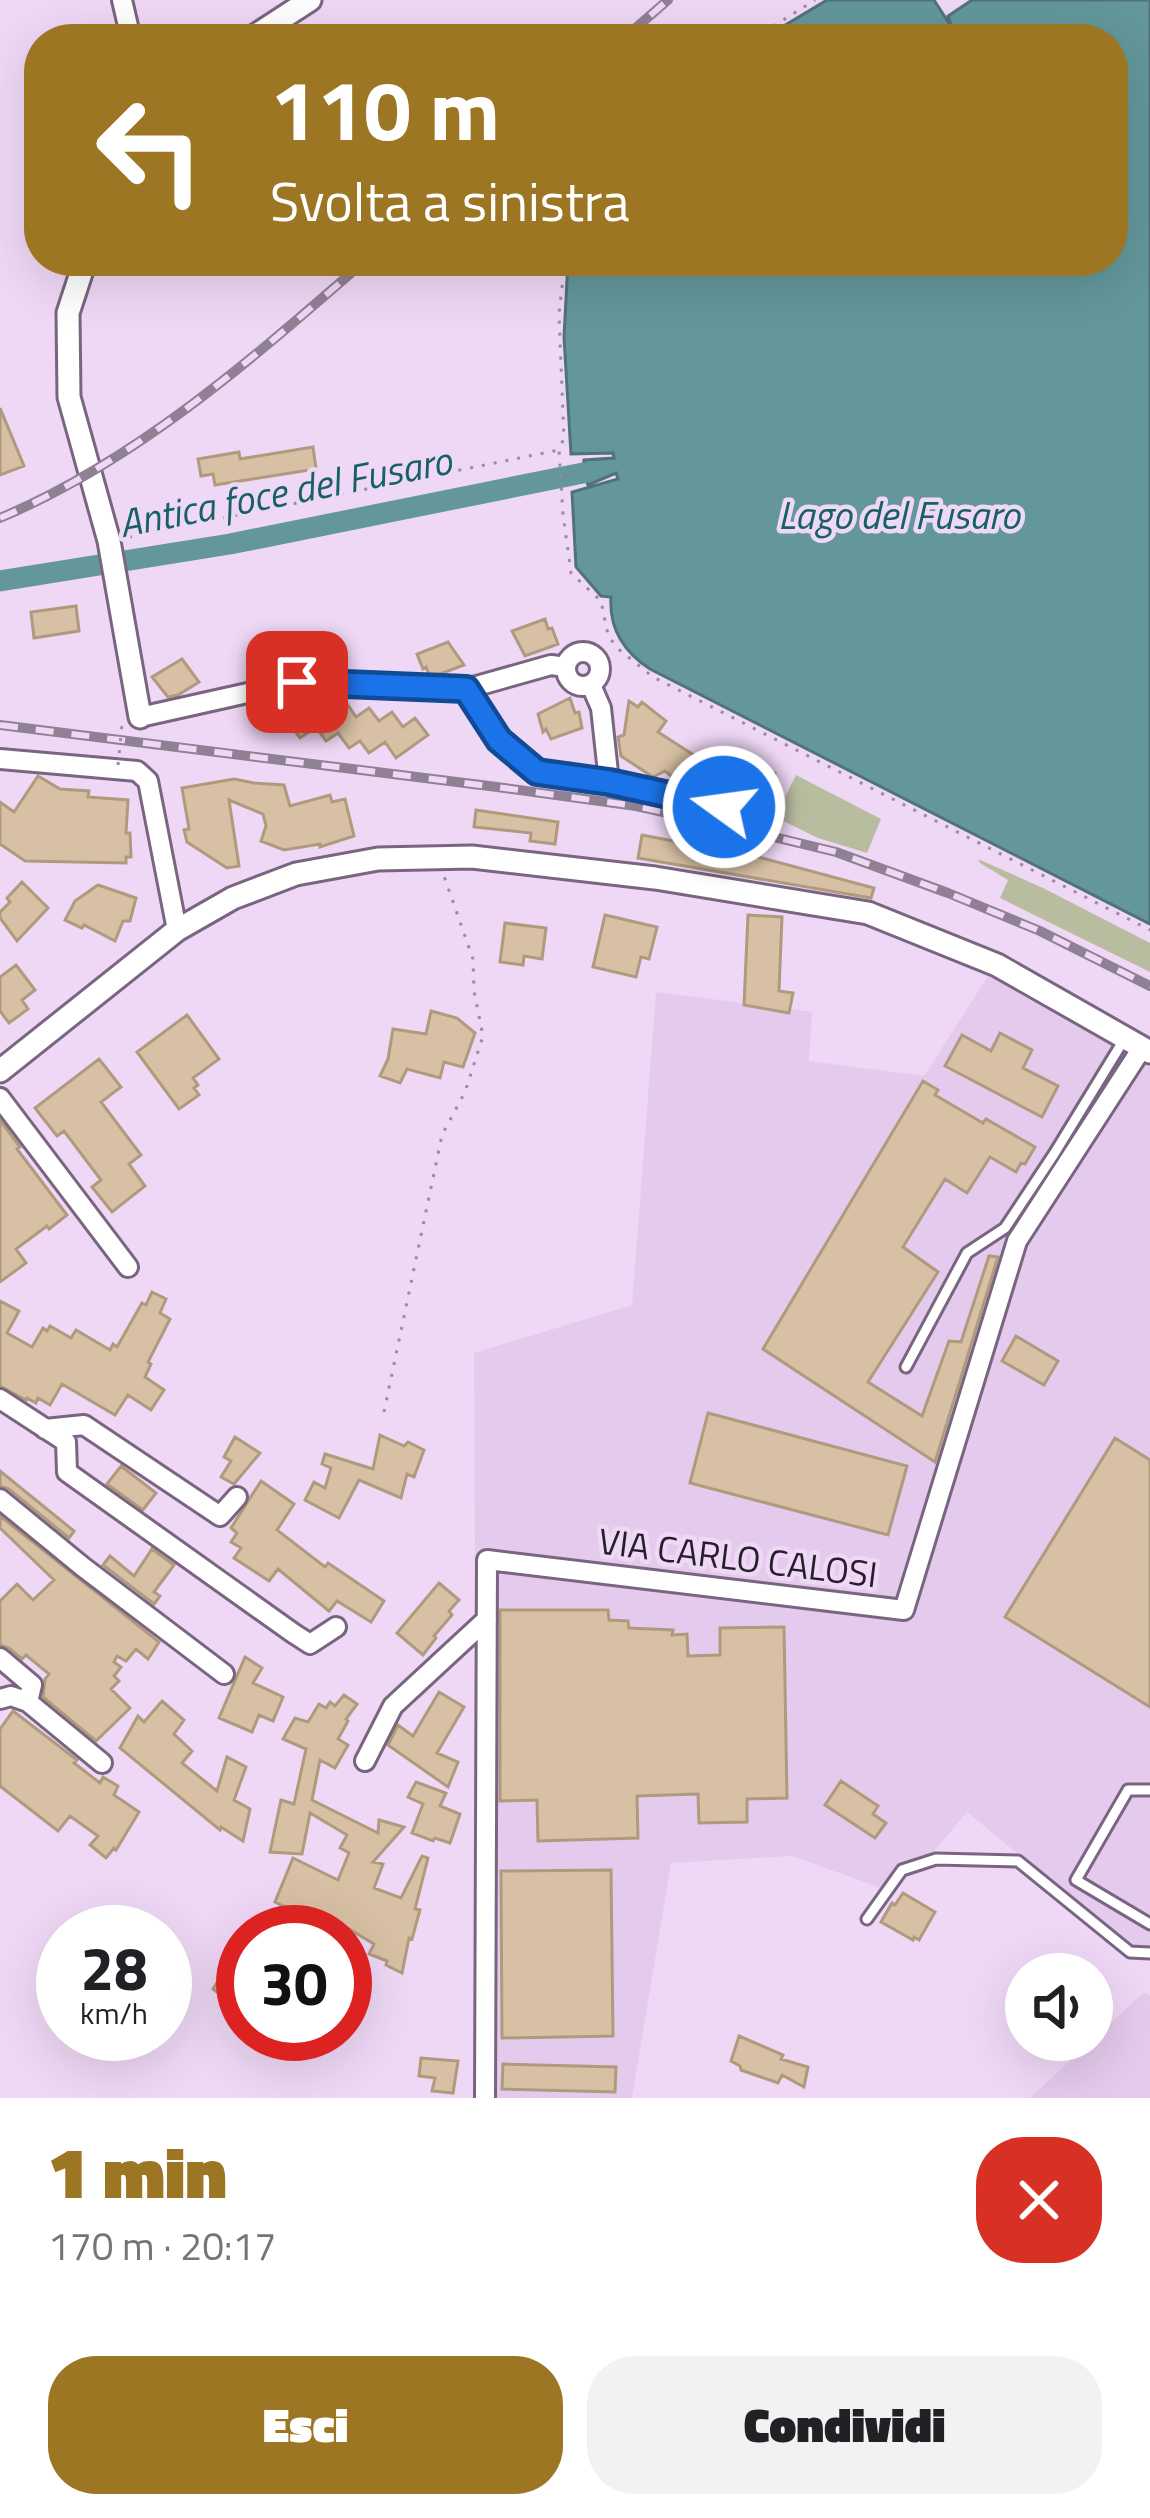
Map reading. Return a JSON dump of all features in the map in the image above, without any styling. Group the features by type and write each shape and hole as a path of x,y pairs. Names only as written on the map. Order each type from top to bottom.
{"street":[{"path":"273,24 310,0"},
{"path":"80,276 68,313 68,397 110,546 131,721 297,682 466,689 551,665 566,667"},
{"path":"588,652 600,664 591,685 571,682 566,667 576,653 588,652"},
{"path":"591,685 601,708 609,782"},
{"path":"466,689 499,740 537,772 688,797 761,817"},
{"path":"0,759 128,768 148,782 177,930"},
{"path":"0,1071 177,930 233,898 296,874 378,859 472,857 655,878 868,913 997,965 1139,1046"},
{"name":"VIA CARLO CALOSI","path":"484,2098 487,1560 904,1610 1017,1241 1139,1046"},
{"path":"0,1098 128,1267"},
{"path":"0,1399 66,1442 67,1472 293,1633 310,1644 336,1627"},
{"path":"45,1429 84,1425 220,1516 237,1497"},
{"path":"0,1498 82,1568 224,1674"},
{"path":"364,1761 394,1706 487,1619"},
{"path":"0,1658 32,1685 28,1702"},
{"path":"0,1699 11,1696 28,1702 102,1763"}],"lane":[{"path":"906,1367 967,1253 1005,1228 1139,1046"},
{"path":"1150,1790 1128,1790 1076,1880 1150,1924"},
{"path":"867,1919 902,1870 936,1859 1018,1862 1130,1952 1150,1953"}],"path":[{"path":"777,24 815,0"},
{"path":"564,276 559,314 563,514 572,573 601,601 608,635 616,648 653,677 1150,930"},
{"path":"110,546 559,450"},
{"path":"128,768 131,721"},
{"path":"384,1412 442,1135 465,1092 483,1036 473,959 437,858"}],"shaded area":[{"path":"796,775 881,819 867,853 818,838 775,817"},
{"path":"978,859 1150,943 1150,972 1000,898 1008,880"},
{"path":"999,959 1150,1049 1150,1948 1131,1947 967,1812 934,1851 904,1865 881,1888 792,1856 671,1863 632,2098 478,2098 474,1353 632,1305 656,992 812,1012 809,1061 924,1076"},
{"path":"1144,1992 1150,1996 1150,2098 1030,2098 1070,2061 1113,2061 1113,2021"}],"water":[{"name":"Lago del Fusaro","path":"827,0 934,0 949,24 787,24"},
{"name":"Lago del Fusaro","path":"972,0 1150,0 1150,924 650,669 633,655 620,638 611,597 601,596 576,567 572,492 618,479 616,473 588,485 583,473 584,460 614,458 613,453 571,454 564,337 567,276 1128,276 1128,24 951,24 948,16"}],"building":[{"path":"0,408 24,466 0,475"},
{"path":"313,447 316,469 215,485 213,474 201,476 198,459 239,452 240,459"},
{"path":"76,606 79,631 34,638 31,612"},
{"path":"545,619 558,644 525,656 512,631"},
{"path":"285,638 300,666 265,675 262,665 255,664 256,650"},
{"path":"448,642 464,665 429,674 417,654"},
{"path":"182,659 199,682 168,697 152,677"},
{"path":"299,696 307,707 321,697 332,712 346,702 356,717 369,708 379,721 392,712 403,727 415,718 428,735 396,758 385,742 369,753 360,741 349,748 338,733 326,741 316,727 300,738 288,721 276,730 266,715"},
{"path":"570,698 582,728 551,739 546,729 543,732 538,714"},
{"path":"629,701 638,707 642,702 666,721 658,732 706,763 775,773 773,790 764,797 726,794 679,782 665,771 653,777 621,756 618,737 624,735"},
{"path":"38,776 60,789 89,791 88,797 128,800 126,833 130,833 131,857 126,857 126,863 25,861 0,844 0,802 14,812"},
{"path":"234,779 284,785 290,806 330,795 332,802 345,799 354,836 320,847 284,850 261,841 266,826 263,814 229,800 239,866 227,868 187,842 182,788"},
{"path":"476,810 558,822 555,844 530,841 531,833 474,827"},
{"path":"642,835 762,858 874,888 871,898 638,858"},
{"path":"22,882 48,908 17,941 0,912"},
{"path":"98,885 136,898 130,921 123,921 115,941 65,920 75,901"},
{"path":"605,915 657,927 649,959 641,957 636,977 593,967"},
{"path":"748,915 782,917 779,991 793,993 789,1013 744,1005"},
{"path":"505,923 546,928 542,959 524,956 523,965 500,962"},
{"path":"16,965 35,990 22,1000 28,1009 9,1023 0,1011 0,977"},
{"path":"431,1011 457,1018 475,1033 463,1067 444,1062 440,1078 407,1069 400,1083 380,1076 393,1029 426,1034"},
{"path":"187,1015 219,1059 193,1078 199,1095 179,1109 137,1052"},
{"path":"1000,1033 1032,1050 1023,1068 1058,1086 1042,1117 945,1066 962,1035 991,1051"},
{"path":"99,1059 121,1087 101,1102 141,1155 129,1164 145,1186 112,1212 92,1187 101,1180 64,1131 57,1136 35,1108"},
{"path":"923,1081 938,1090 935,1095 1035,1147 1016,1172 990,1157 967,1193 945,1179 903,1247 938,1272 868,1382 922,1416 949,1341 961,1342 989,1256 998,1257 935,1462 763,1349"},
{"path":"0,1120 67,1215 16,1249 26,1263 0,1282"},
{"path":"152,1292 166,1299 160,1313 170,1319 148,1362 145,1377 164,1390 151,1410 128,1395 115,1415 62,1384 50,1405 38,1398 36,1403 26,1400 0,1386 0,1301 19,1311 7,1333 32,1347 43,1328 47,1331 50,1326 71,1338 76,1330 110,1350 113,1344 117,1347"},
{"path":"1016,1336 1058,1361 1044,1385 1002,1361"},
{"path":"708,1413 907,1466 888,1535 690,1483"},
{"path":"380,1435 424,1450 414,1477 407,1474 401,1498 359,1480 339,1518 305,1500 314,1482 325,1488 331,1468 322,1464 325,1454 373,1469"},
{"path":"235,1437 260,1453 234,1484 221,1477 231,1461 224,1457"},
{"path":"1115,1438 1150,1460 1150,1707 1005,1617"},
{"path":"121,1466 156,1493 143,1510 107,1484"},
{"path":"0,1471 74,1531 69,1538 0,1486"},
{"path":"261,1481 294,1504 277,1530 325,1567 328,1563 384,1601 371,1622 337,1601 329,1611 278,1569 269,1581 234,1558 241,1548 231,1542 237,1533 231,1528"},
{"path":"0,1516 159,1642 148,1659 136,1649 126,1661 117,1656 114,1662 121,1667 114,1676 119,1681 111,1689 130,1708 96,1741 43,1697 49,1674 26,1655 22,1659 0,1645 0,1601 17,1584 33,1600 54,1580 0,1528"},
{"path":"152,1549 174,1565 154,1592 160,1596 154,1604 103,1565 110,1556 134,1576"},
{"path":"439,1583 459,1600 423,1655 397,1633"},
{"path":"500,1610 608,1610 609,1620 628,1621 629,1628 687,1634 688,1656 720,1655 720,1628 784,1627 787,1798 747,1799 747,1822 699,1823 698,1794 637,1796 638,1838 538,1841 537,1800 500,1801"},
{"path":"245,1657 262,1668 253,1683 283,1697 273,1721 259,1715 252,1732 219,1718"},
{"path":"439,1692 464,1707 437,1753 458,1762 448,1787 388,1745 398,1725 413,1736"},
{"path":"344,1695 357,1704 338,1739 348,1745 335,1768 320,1760 312,1800 378,1833 379,1820 404,1827 373,1862 383,1864 374,1888 401,1898 422,1856 428,1858 415,1909 420,1910 402,1973 372,1955 372,1905 275,1902 293,1858 338,1880 349,1853 340,1848 347,1835 310,1813 302,1854 270,1852 281,1800 294,1804 306,1749 283,1739 295,1718 308,1722 319,1704 335,1706"},
{"path":"162,1701 184,1720 174,1734 192,1751 182,1763 217,1791 227,1757 246,1767 234,1800 250,1809 243,1841 220,1830 120,1748 138,1716 144,1722"},
{"path":"13,1711 100,1783 103,1777 118,1786 114,1795 139,1812 106,1858 90,1845 98,1836 70,1816 58,1831 0,1786 0,1729"},
{"path":"841,1781 878,1806 873,1814 886,1823 875,1838 825,1805"},
{"path":"416,1782 446,1793 440,1806 460,1814 450,1843 412,1833 423,1804 408,1797"},
{"path":"611,1870 613,2036 502,2038 501,1871"},
{"path":"903,1893 935,1912 919,1940 881,1922"},
{"path":"739,2036 783,2055 781,2059 808,2067 804,2087 782,2075 778,2083 741,2070 731,2061"},
{"path":"421,2058 458,2061 453,2093 432,2091 435,2078 419,2076"},
{"path":"503,2064 616,2067 615,2092 502,2089"}],"waterway":[{"name":"Antica foce del Fusaro","path":"0,581 230,544 583,473"}],"railway":[{"path":"640,24 668,0"},
{"path":"0,518 147,437 237,370 347,276"},
{"path":"0,725 636,806 737,828 836,852 948,893 1040,931 1150,986"}],"route":[{"path":"297,682 466,689 499,740 537,772 724,807"}]}
